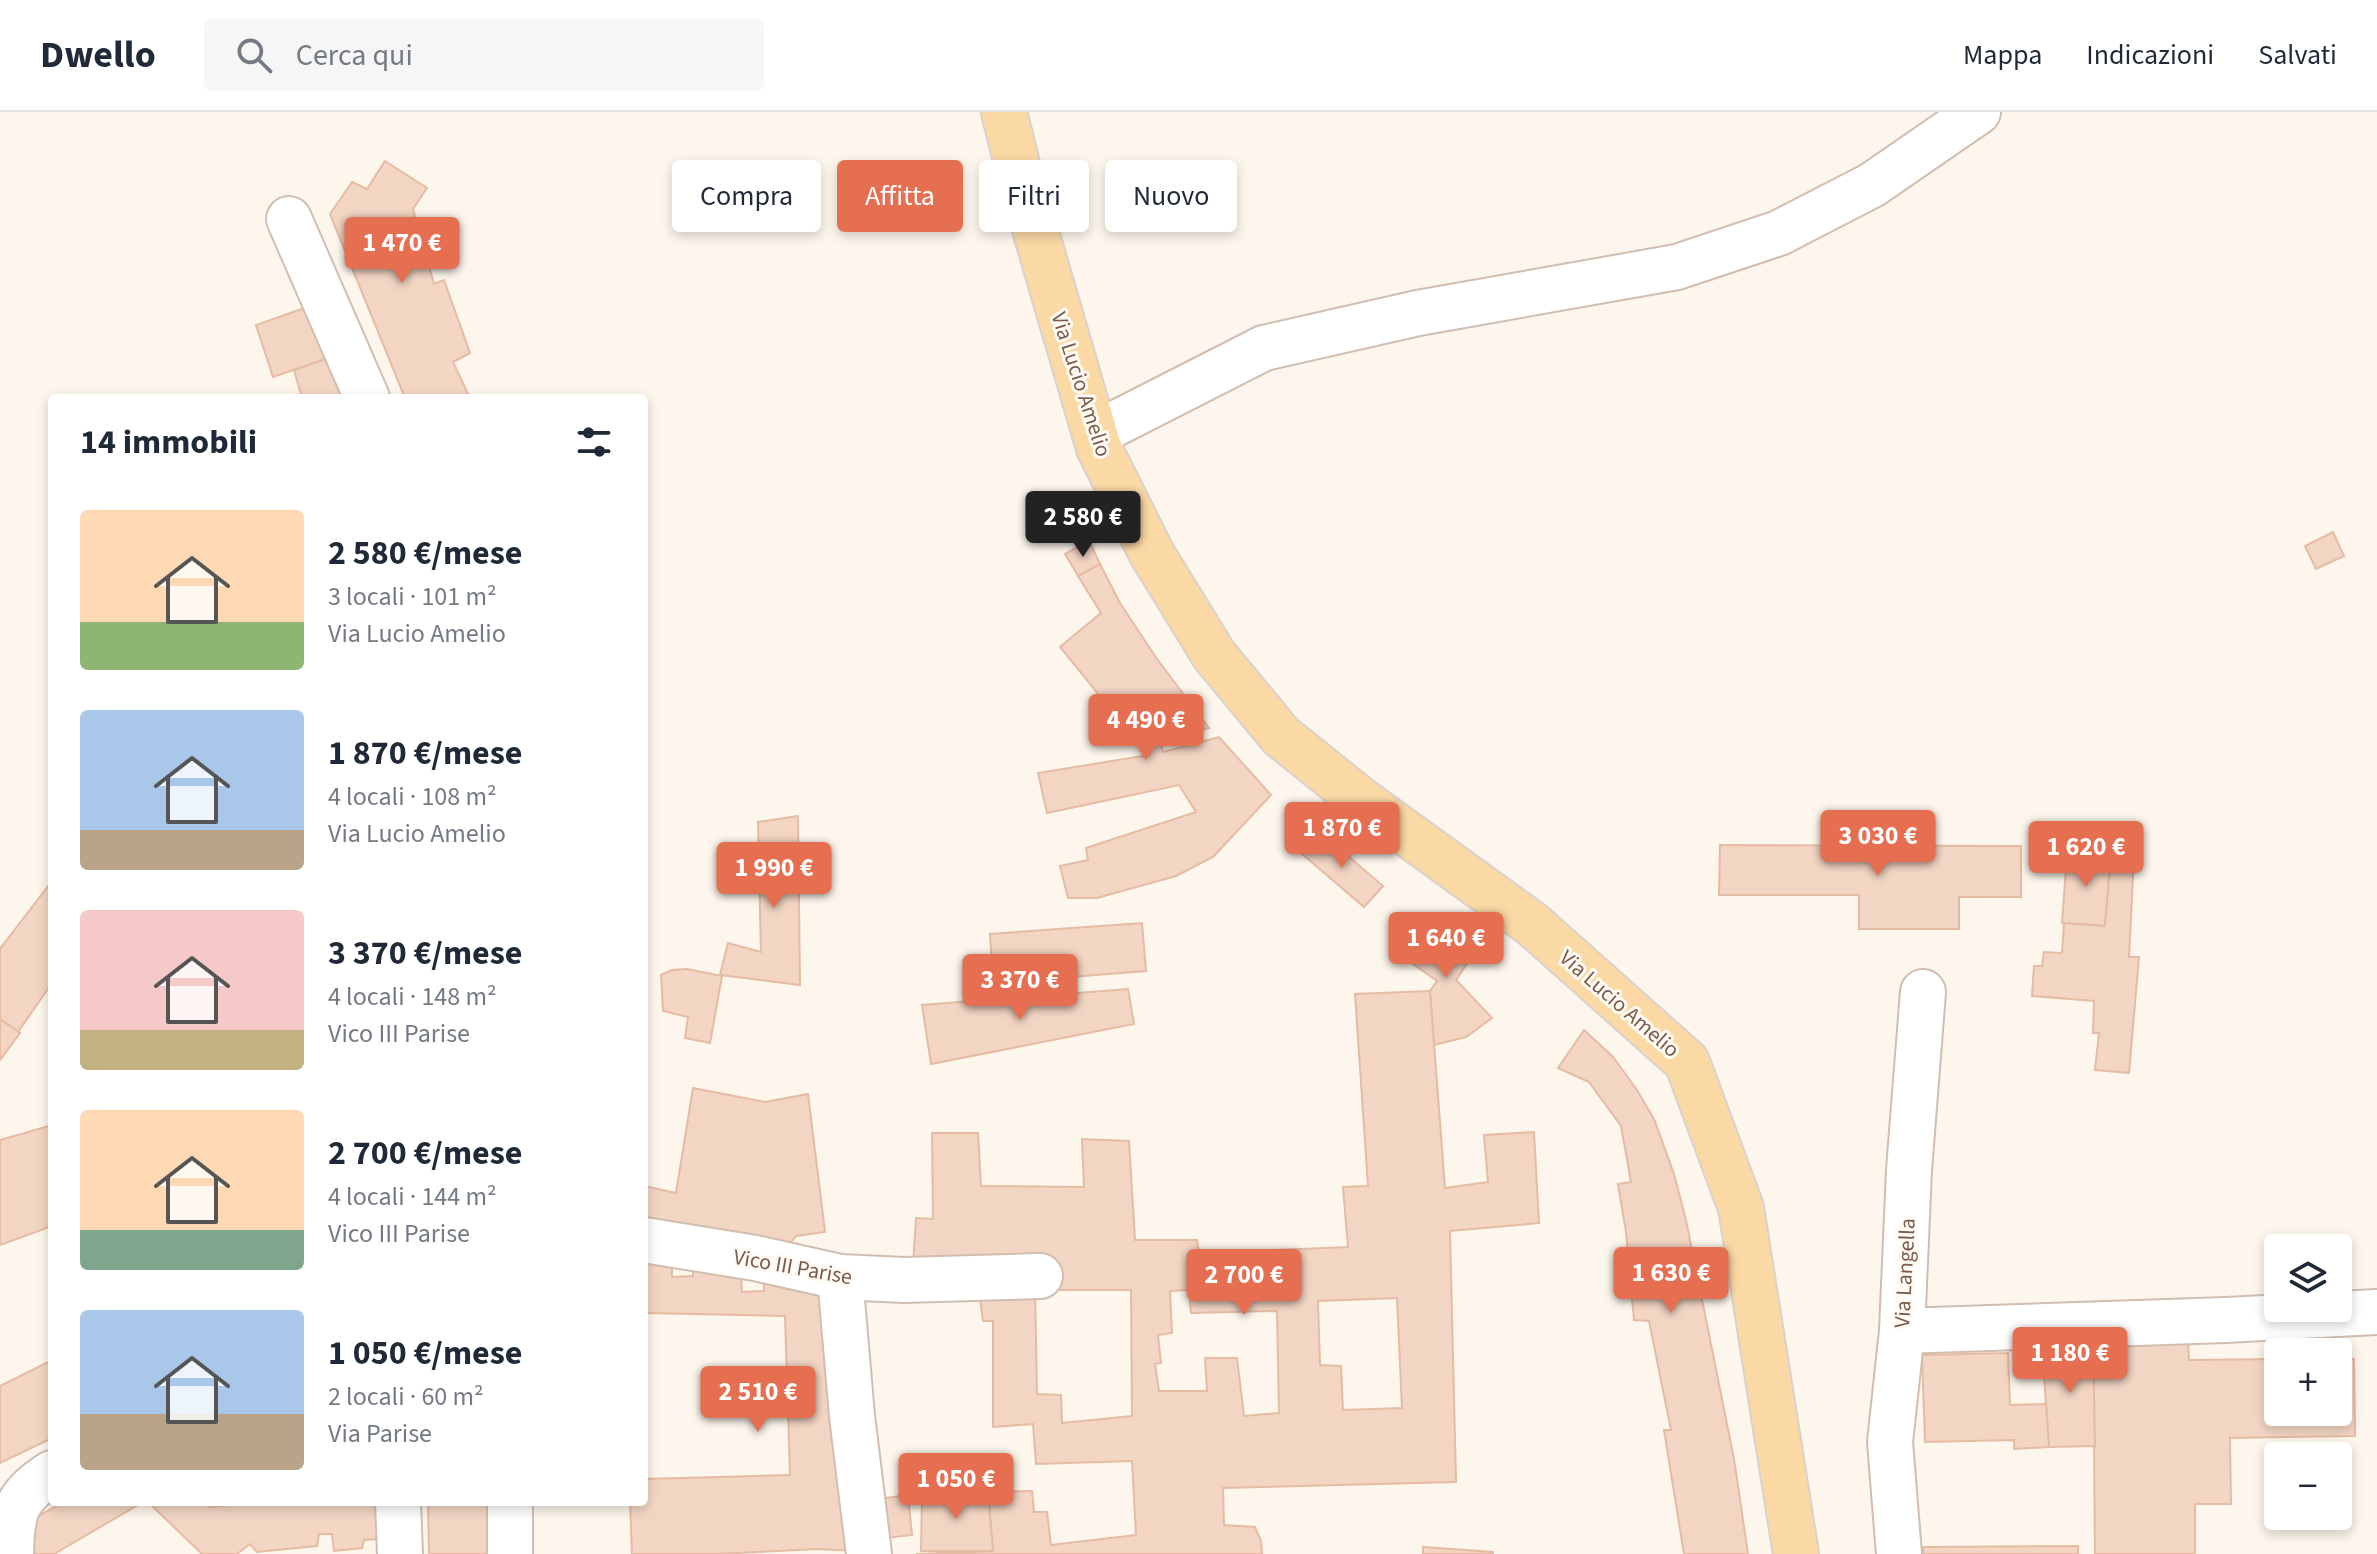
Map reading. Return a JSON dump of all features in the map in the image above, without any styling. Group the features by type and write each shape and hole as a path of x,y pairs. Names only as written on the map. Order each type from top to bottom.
{"main road":[{"name":"Via Lucio Amelio","path":"1004,112 1099,448 1145,541 1214,655 1281,736 1362,801 1532,924 1687,1062 1741,1208 1796,1554"}],"street":[{"path":"1095,434 1264,348 1418,313 1677,267 1779,233 1872,185 1978,112"},
{"path":"289,219 365,394"},
{"name":"Via Langella","path":"1899,1554 1890,1442 1902,1331 1909,1170 1923,992"},
{"name":"Vico III Parise","path":"648,1241 755,1258 840,1277 904,1280 1040,1276"},
{"path":"840,1277 852,1416 869,1554"},
{"path":"1902,1331 2377,1312"},
{"path":"11,1554 13,1520 27,1483"},
{"path":"398,1506 400,1554"},
{"path":"510,1506 510,1554"}],"building":[{"path":"385,161 427,188 413,209 434,284 444,280 470,353 453,362 468,394 403,394 330,214 352,182 367,189"},
{"path":"310,306 326,359 273,377 256,325"},
{"path":"331,357 345,394 301,394 294,370"},
{"path":"2333,532 2344,556 2316,569 2305,546"},
{"path":"1089,541 1100,564 1078,576 1065,554"},
{"path":"1100,564 1120,603 1157,659 1209,728 1160,739 1163,752 1219,737 1271,795 1213,857 1176,876 1097,898 1068,898 1060,866 1088,860 1086,848 1196,812 1179,785 1047,813 1038,773 1149,755 1146,742 1139,744 1060,647 1101,613 1078,576"},
{"path":"798,816 800,985 720,975 728,943 761,952 758,822"},
{"path":"1320,832 1383,886 1364,907 1302,854"},
{"path":"1720,845 2021,846 2021,897 1959,897 1959,929 1859,929 1859,895 1719,895"},
{"path":"2067,853 2111,856 2105,926 2062,923"},
{"path":"2111,856 2134,857 2129,957 2139,957 2129,1073 2095,1070 2099,1033 2093,1033 2094,1001 2032,996 2034,966 2042,966 2044,952 2062,953 2064,923 2105,926"},
{"path":"48,886 48,989 18,1032 0,1019 0,949"},
{"path":"1426,914 1477,949 1456,980 1492,1018 1466,1037 1434,1045 1430,991 1437,981 1399,954"},
{"path":"1142,923 1146,971 993,983 990,934"},
{"path":"687,969 722,976 710,1043 685,1038 688,1017 663,1011 661,975"},
{"path":"1128,989 1134,1024 931,1064 922,1005"},
{"path":"1430,991 1445,1188 1488,1182 1484,1135 1534,1132 1539,1223 1450,1231 1456,1482 1223,1488 1224,1525 1255,1527 1262,1554 916,1554 993,1551 988,1492 1032,1491 1034,1512 1047,1512 1051,1545 1136,1535 1132,1461 1036,1464 1033,1424 993,1427 993,1321 983,1321 978,1285 1035,1286 1037,1394 1061,1395 1062,1423 1132,1416 1131,1290 1058,1290 1053,1264 913,1264 916,1218 933,1219 932,1133 978,1133 981,1186 1084,1187 1082,1139 1129,1141 1135,1240 1197,1240 1199,1253 1348,1247 1343,1187 1368,1186 1355,994","holes":["1189,1290 1191,1313 1277,1311 1279,1413 1244,1416 1237,1358 1205,1358 1207,1391 1159,1391 1155,1364 1161,1363 1158,1335 1172,1333 1170,1291","1397,1298 1402,1408 1343,1410 1341,1366 1320,1365 1318,1301"]},
{"path":"0,1019 20,1033 0,1060"},
{"path":"1584,1030 1613,1057 1637,1090 1654,1119 1674,1174 1734,1459 1748,1554 1684,1554 1664,1430 1671,1430 1649,1321 1634,1320 1618,1184 1631,1182 1621,1126 1589,1082 1558,1068"},
{"path":"693,1088 765,1102 808,1094 825,1232 796,1236 780,1256 648,1235 648,1187 676,1193"},
{"path":"48,1126 48,1227 0,1245 0,1140"},
{"path":"648,1257 672,1260 672,1277 693,1276 693,1264 741,1274 742,1292 764,1291 764,1277 829,1286 856,1551 818,1549 632,1554 630,1506 648,1506 648,1479 790,1475 785,1316 648,1313"},
{"path":"2093,1338 2188,1343 2189,1360 2264,1359 2264,1426 2352,1426 2354,1359 2355,1436 2230,1438 2231,1504 2195,1504 2195,1554 2095,1554"},
{"path":"2093,1345 2095,1446 2049,1447 2042,1347"},
{"path":"2008,1353 2010,1405 2046,1404 2049,1447 2014,1449 2014,1440 1925,1442 1922,1355"},
{"path":"48,1362 48,1440 0,1463 0,1386"},
{"path":"962,1488 962,1495 988,1492 993,1551 921,1551 922,1491"},
{"path":"908,1495 912,1535 879,1539 876,1499"},
{"path":"57,1506 136,1506 54,1554 22,1554 38,1516"},
{"path":"152,1506 378,1506 382,1539 364,1540 362,1548 334,1551 332,1534 319,1534 317,1546 257,1552 250,1544 237,1554 202,1554"},
{"path":"428,1506 494,1506 495,1554 429,1554"},
{"path":"2078,1546 2078,1554 1923,1554 1923,1547"},
{"path":"1423,1547 1493,1552 1493,1554 1423,1554"}]}
